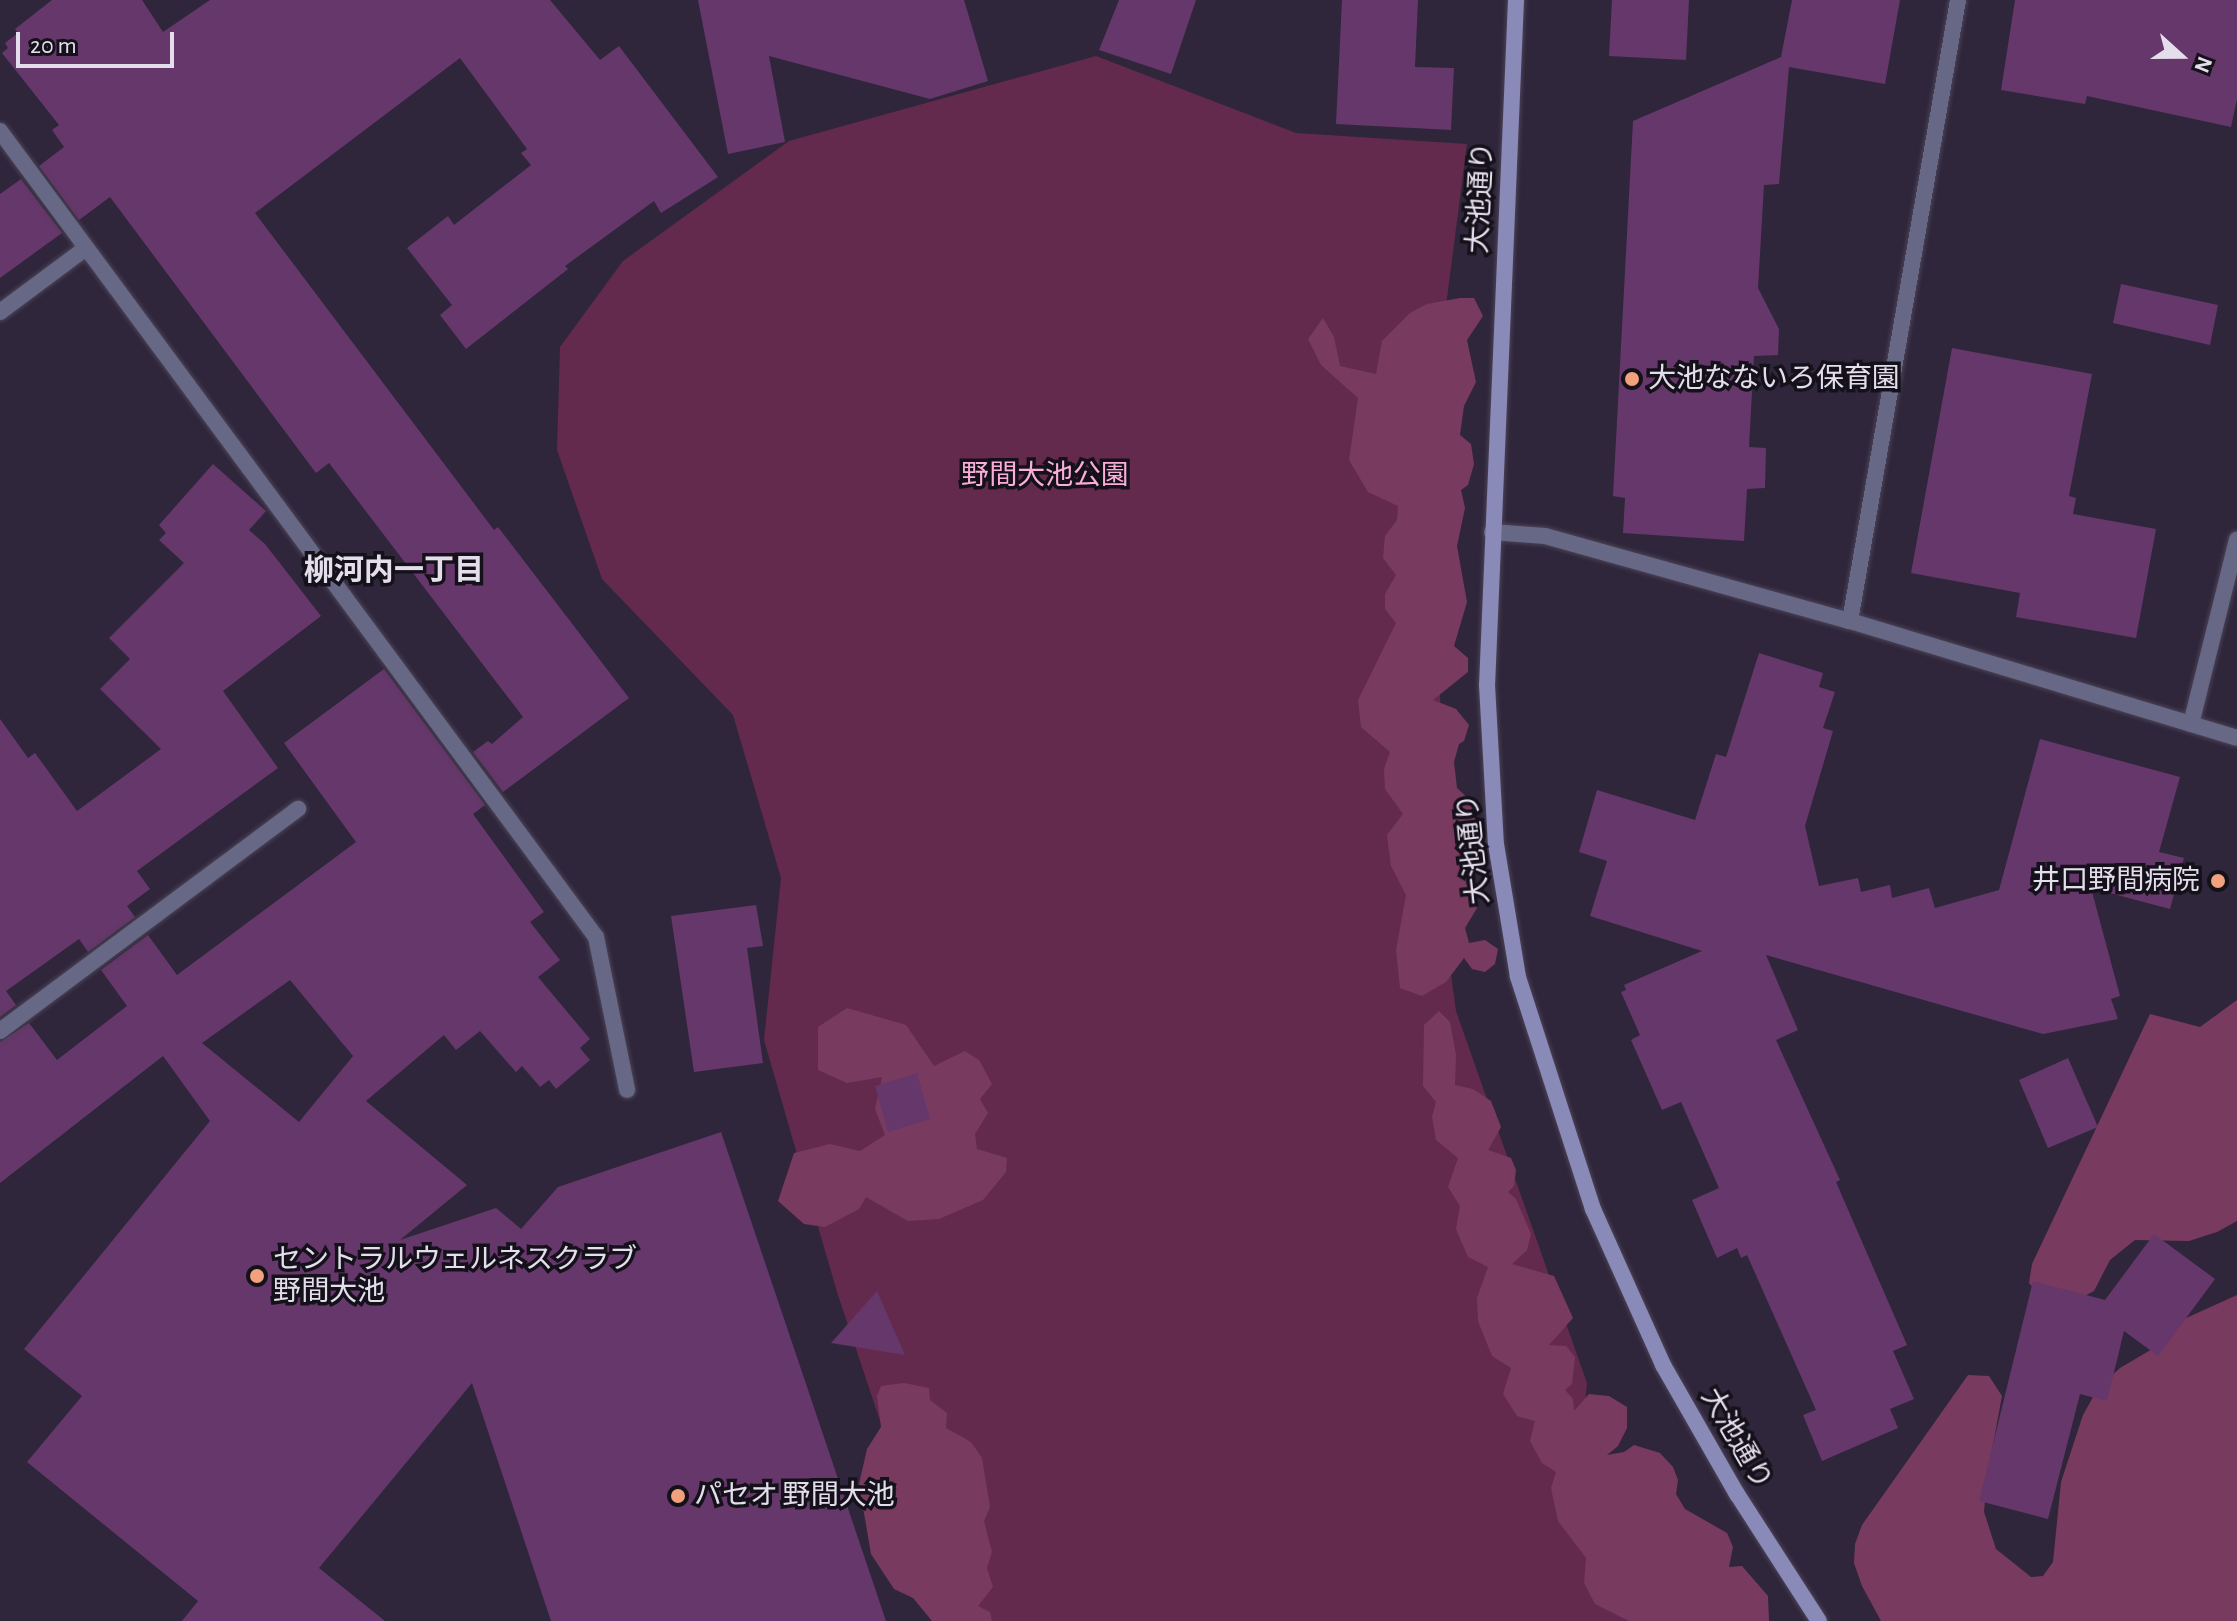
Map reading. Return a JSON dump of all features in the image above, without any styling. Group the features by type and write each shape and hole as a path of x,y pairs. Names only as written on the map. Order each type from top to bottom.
{"street":[{"name":"大池通り","path":"1516,0 1487,685 1496,844 1518,977 1593,1209 1663,1365 1737,1494 1819,1621"},
{"path":"1850,621 1958,0"},
{"path":"0,131 596,937 627,1090"},
{"path":"0,312 86,248"},
{"path":"1492,532 1545,536 1850,621 2237,738"},
{"path":"2191,724 2237,540"},
{"path":"0,1031 298,809"}],"green space":[{"name":"野間大池公園","path":"1096,56 1296,133 1467,144 1436,383 1443,917 1456,1011 1587,1383 1581,1451 1683,1621 947,1621 837,1292 764,1040 781,878 733,715 602,579 557,450 560,347 623,261 789,141"}],"shaded area":[{"path":"1474,298 1483,316 1467,340 1476,382 1464,406 1460,435 1471,444 1474,464 1468,485 1461,490 1465,508 1457,546 1467,602 1454,646 1468,658 1468,672 1433,700 1456,709 1469,725 1454,762 1457,788 1471,801 1480,823 1482,849 1477,869 1465,880 1477,908 1465,928 1469,943 1485,940 1498,949 1495,964 1485,972 1472,969 1464,958 1446,982 1422,996 1400,988 1396,950 1406,895 1391,866 1387,835 1403,814 1385,789 1384,769 1390,752 1361,727 1358,700 1396,623 1385,609 1385,594 1396,575 1383,558 1385,536 1397,520 1398,506 1368,492 1349,460 1358,398 1321,365 1308,339 1323,318 1334,337 1340,366 1376,374 1382,341 1410,313 1427,304"},
{"path":"2237,1000 2237,1221 2217,1232 2189,1241 2135,1240 2110,1260 2094,1291 2073,1302 2039,1294 2029,1283 2032,1264 2150,1014 2200,1027"},
{"path":"847,1008 906,1025 934,1066 965,1051 979,1060 992,1084 980,1099 988,1113 975,1134 977,1149 1007,1158 1006,1172 983,1200 939,1219 908,1221 866,1197 859,1209 825,1227 804,1224 778,1201 794,1153 830,1144 860,1151 885,1135 875,1109 882,1077 847,1083 818,1070 818,1027"},
{"path":"1439,1011 1450,1022 1456,1055 1455,1085 1473,1089 1491,1101 1501,1127 1488,1150 1511,1158 1516,1170 1514,1186 1508,1192 1516,1199 1531,1234 1527,1250 1512,1264 1554,1276 1573,1318 1549,1345 1566,1346 1575,1357 1572,1384 1565,1390 1573,1399 1574,1411 1589,1394 1609,1396 1627,1407 1627,1428 1618,1446 1607,1455 1624,1452 1634,1445 1660,1453 1673,1467 1678,1480 1676,1494 1685,1509 1727,1533 1733,1547 1729,1567 1742,1566 1768,1596 1769,1621 1629,1621 1595,1604 1584,1583 1586,1558 1558,1521 1551,1488 1556,1472 1542,1463 1530,1441 1535,1421 1517,1416 1503,1394 1511,1368 1492,1356 1478,1321 1477,1298 1488,1267 1468,1257 1456,1229 1460,1206 1448,1187 1458,1158 1436,1140 1432,1117 1436,1102 1423,1086 1424,1025"},
{"path":"2237,1295 2237,1621 1881,1621 1862,1586 1854,1563 1855,1544 1862,1525 1968,1375 1989,1376 2002,1396 1987,1477 1984,1512 1996,1549 2031,1577 2043,1576 2053,1562 2061,1482 2083,1415 2098,1388 2120,1368 2164,1342 2184,1319"},
{"path":"904,1383 929,1388 930,1400 947,1413 946,1428 971,1442 982,1458 990,1507 984,1521 992,1552 987,1568 993,1587 978,1606 990,1612 992,1621 932,1621 913,1598 894,1589 871,1554 859,1484 867,1449 881,1427 877,1396 881,1386"}],"building":[{"path":"52,0 142,0 163,32 210,0 550,0 600,60 619,46 718,177 661,213 654,201 565,266 568,269 466,349 440,315 452,305 407,248 448,216 454,225 531,165 521,153 527,149 460,58 255,213 494,530 498,527 629,698 503,792 473,752 488,741 492,744 523,717 329,463 316,473 110,197 79,220 39,166 64,147 52,130 59,125 2,53 8,48 5,43 18,33 15,29"},
{"path":"698,0 964,0 988,81 930,99 769,56 785,142 728,154"},
{"path":"1119,0 1196,0 1171,74 1099,50"},
{"path":"1342,0 1418,0 1415,67 1454,68 1451,130 1336,124"},
{"path":"1612,0 1689,0 1686,60 1609,56"},
{"path":"1792,0 1900,0 1885,84 1789,67 1779,184 1764,185 1758,288 1779,329 1778,355 1754,356 1749,447 1766,448 1765,488 1747,489 1744,541 1623,533 1625,498 1613,496 1633,121 1781,57"},
{"path":"2015,0 2237,0 2237,99 2231,127 2087,96 2085,104 2001,90"},
{"path":"21,179 62,233 0,278 0,194"},
{"path":"2121,284 2218,305 2210,345 2113,323"},
{"path":"1952,348 2092,374 2069,496 2076,498 2073,514 2156,529 2136,638 2016,617 2020,593 1911,573"},
{"path":"213,464 266,511 249,530 265,544 321,616 223,691 278,768 137,871 150,889 127,906 135,917 88,952 79,939 6,991 16,1005 0,1017 0,719 28,758 35,753 77,811 161,749 100,689 130,659 109,638 184,563 159,540 166,533 159,525"},
{"path":"1759,653 1823,673 1819,687 1835,692 1823,728 1833,731 1805,826 1819,886 1858,878 1861,892 1890,885 1892,898 1929,888 1935,908 1999,890 2040,739 2180,777 2159,852 2184,858 2170,909 2091,888 2120,996 2111,999 2118,1019 2043,1034 1766,955 1798,1030 1776,1040 1840,1180 1836,1182 1907,1345 1893,1351 1914,1399 1890,1409 1898,1428 1822,1461 1803,1415 1816,1410 1747,1255 1741,1258 1737,1248 1717,1258 1692,1200 1719,1188 1681,1102 1662,1110 1631,1040 1640,1035 1621,992 1626,990 1624,985 1702,951 1590,916 1607,861 1579,852 1597,790 1695,820 1716,754 1726,757"},
{"path":"384,669 485,805 473,814 544,912 530,922 560,960 538,977 590,1039 580,1048 590,1060 556,1089 549,1080 540,1087 522,1066 516,1072 480,1031 456,1050 444,1035 366,1101 467,1185 400,1240 496,1208 521,1229 558,1187 721,1132 886,1621 551,1621 472,1383 319,1568 385,1621 182,1621 198,1601 27,1462 82,1396 24,1349 210,1121 163,1056 0,1183 0,1042 29,1023 57,1060 127,1006 101,970 148,935 177,975 356,842 284,743","holes":["290,980 353,1056 299,1122 202,1043"]},
{"path":"756,905 763,946 747,948 763,1063 694,1072 671,916"},
{"path":"2068,1058 2098,1127 2048,1148 2019,1080"},
{"path":"917,1073 930,1119 888,1132 875,1086"},
{"path":"2154,1234 2215,1279 2158,1356 2124,1331 2107,1401 2080,1394 2048,1519 1979,1501 2033,1281 2105,1300"},
{"path":"877,1291 905,1355 831,1343"}],"place":[{"name":"大池なないろ保育園","path":"1632,379"},
{"name":"井口野間病院","path":"2218,881"},
{"name":"セントラルウェルネスクラブ 野間大池","path":"257,1276"},
{"name":"パセオ 野間大池","path":"678,1496"}],"district":[{"name":"柳河内一丁目","path":"394,571"}]}
